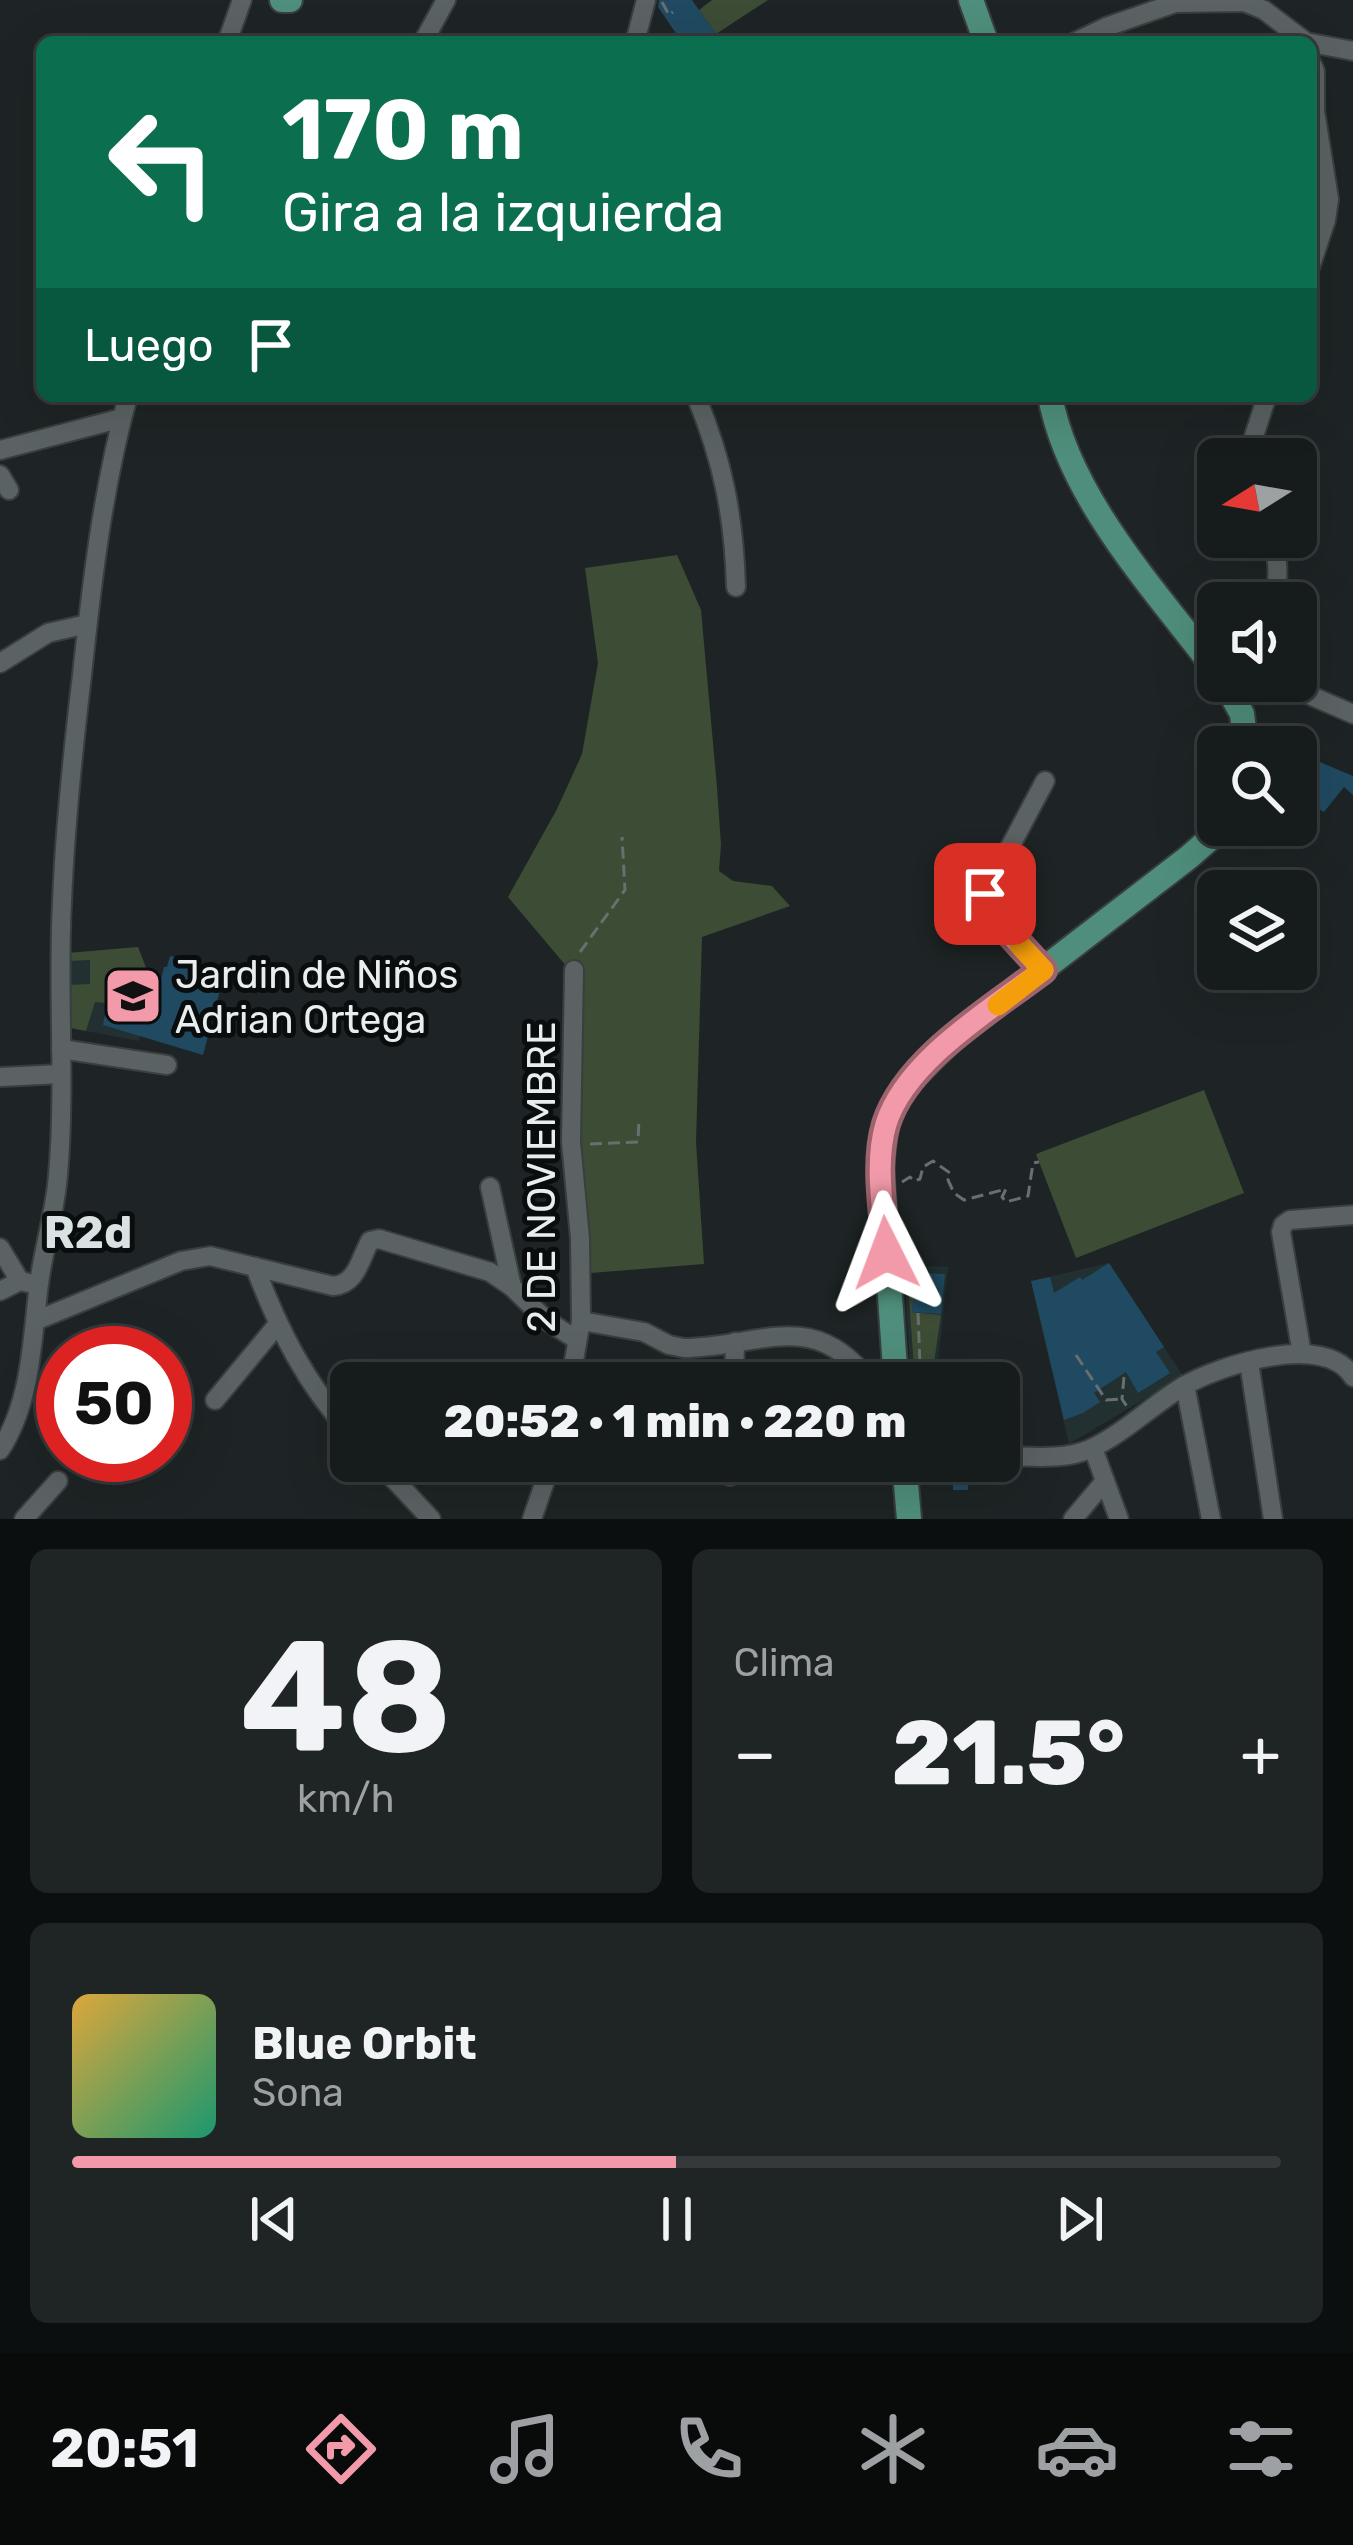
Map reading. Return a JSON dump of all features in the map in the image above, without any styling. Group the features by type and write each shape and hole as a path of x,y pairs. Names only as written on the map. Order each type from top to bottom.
{"main road":[{"path":"971,0 984,36"},
{"path":"1051,402 1061,441 1093,505 1197,643"},
{"path":"895,1362 881,1166 886,1124 910,1081 951,1040 1202,846"},
{"path":"906,1482 909,1519"}],"street":[{"path":"229,36 242,0"},
{"path":"425,36 446,0"},
{"path":"637,36 646,0"},
{"path":"1087,36 1177,2 1244,2 1256,5 1295,36"},
{"path":"1317,44 1353,51"},
{"path":"1317,118 1329,199 1317,247"},
{"path":"29,1283 51,1230 58,1180 62,898 87,624 111,461 126,402"},
{"path":"698,402 724,476 733,523 736,587"},
{"path":"1253,438 1265,402"},
{"path":"0,450 122,418"},
{"path":"0,663 48,634 87,624"},
{"path":"1317,699 1353,714"},
{"path":"1043,970 987,909 985,894 1046,781"},
{"name":"2 DE NOVIEMBRE","path":"573,1362 579,1331 580,1238 571,1142 574,970"},
{"path":"62,1049 167,1065"},
{"path":"0,1077 61,1074"},
{"path":"490,1187 512,1286"},
{"path":"1302,1354 1283,1225 1290,1220 1353,1216"},
{"path":"35,1321 196,1257 224,1258 341,1286 353,1277 370,1240 380,1239 477,1267 512,1286 546,1320 579,1331 644,1332 676,1347 794,1336 825,1342 856,1362"},
{"path":"0,1248 29,1283 35,1321 17,1415 0,1450"},
{"path":"255,1267 278,1324 304,1372 330,1406"},
{"path":"0,1291 29,1283"},
{"path":"214,1400 278,1324"},
{"path":"735,1342 735,1362"},
{"path":"1020,1456 1093,1448 1186,1385 1249,1361 1302,1354 1341,1362 1353,1377"},
{"path":"1249,1361 1273,1519"},
{"path":"1186,1385 1211,1519"},
{"path":"1093,1448 1119,1519"},
{"path":"1073,1519 1105,1480"},
{"path":"24,1519 57,1482"},
{"path":"397,1482 431,1519"},
{"path":"532,1519 545,1482"}],"path":[{"path":"662,0 666,13 674,12"},
{"path":"574,970 573,962 625,890 622,837"},
{"path":"571,1142 638,1142 639,1118"},
{"path":"883,1193 910,1178 920,1179 923,1167 933,1161 950,1173 954,1193 964,1200 1006,1189 1002,1197 1006,1202 1028,1196 1034,1163 1039,1162"},
{"path":"918,1313 922,1362"},
{"path":"1076,1354 1106,1400 1122,1399"},
{"path":"1124,1377 1122,1399 1136,1419"}],"shaded area":[{"name":"Jardin de Niños Adrian Ortega","path":"138,947 151,981 139,1041 65,1027 68,953"},
{"path":"1109,1263 1183,1376 1069,1444 1031,1281"},
{"path":"904,1265 948,1267 938,1362 910,1362"}],"green space":[{"path":"712,0 768,0 716,34 699,10"},
{"path":"677,555 701,610 721,845 719,871 733,881 772,886 790,906 702,937 696,1142 704,1264 591,1273 567,967 508,897 582,754 598,663 585,568"},
{"path":"138,947 150,978 114,970 107,1003 95,1002 86,1031 65,1027 67,985 90,984 90,960 68,961 68,953"},
{"path":"1204,1090 1244,1193 1076,1258 1036,1154"},
{"path":"907,1269 918,1270 912,1312 941,1315 934,1362 914,1362"}],"building":[{"path":"659,0 692,0 718,36 678,36 658,7"},
{"path":"1317,761 1353,776 1353,795 1344,787 1324,812 1317,808"},
{"path":"170,956 195,961 194,972 223,979 203,1055 103,1025 114,970 160,983"},
{"path":"1109,1263 1164,1347 1156,1352 1170,1373 1138,1393 1126,1372 1094,1393 1100,1402 1064,1420 1031,1281 1050,1277 1054,1293"},
{"path":"917,1273 945,1274 941,1314 912,1312"},
{"path":"953,1482 968,1482 968,1490 953,1490"}],"slow traffic":[{"path":"998,1005 1043,970 1020,945"}],"place":[{"name":"Jardin de Niños Adrian Ortega","path":"133,996"}],"district":[{"name":"R2d","path":"88,1232"}],"route":[{"path":"886,1253 882,1148 897,1100 951,1040 1043,970 987,909 985,894"}]}
